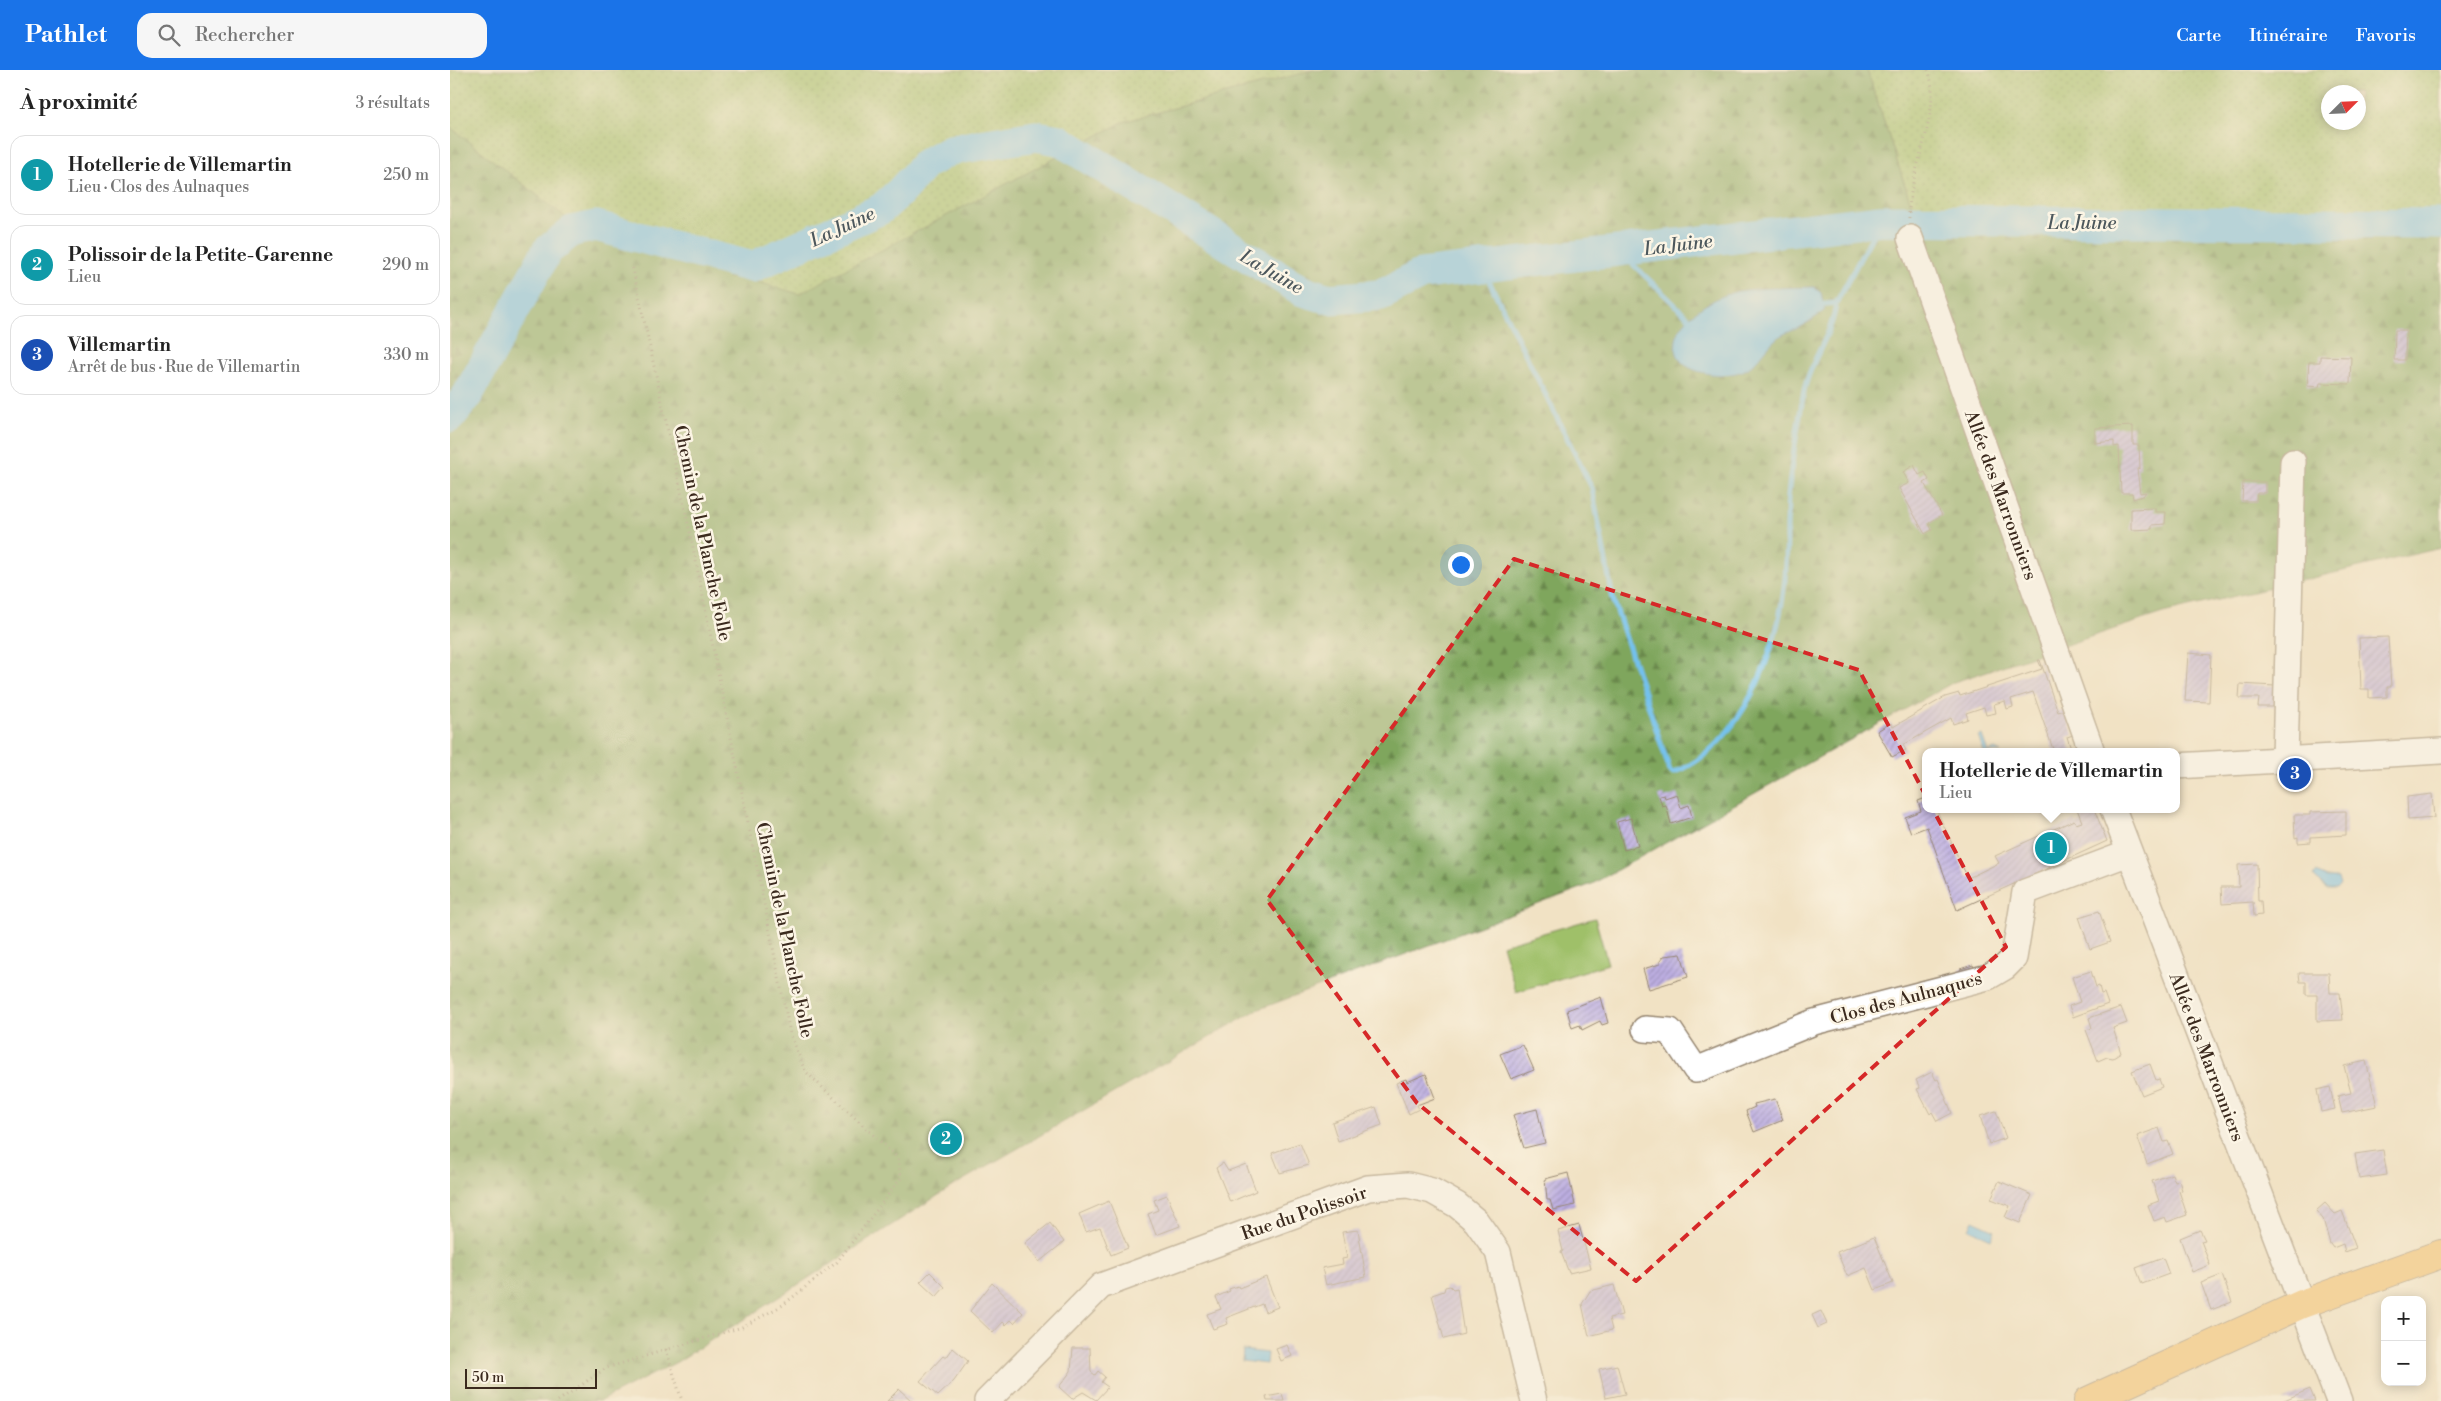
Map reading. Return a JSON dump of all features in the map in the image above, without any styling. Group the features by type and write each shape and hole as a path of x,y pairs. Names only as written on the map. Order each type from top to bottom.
{"main road":[{"path":"2088,1401 2302,1304 2441,1254"}],"street":[{"name":"Allée des Marronniers","path":"1910,238 2091,748"},
{"path":"2285,758 2293,462"},
{"path":"2180,766 2285,758 2441,751"},
{"name":"Allée des Marronniers","path":"2114,813 2339,1401"},
{"name":"Clos des Aulnaques","path":"1645,1029 1670,1031 1696,1070 1814,1022 1988,977 2005,967 2014,958 2025,892 2129,853"},
{"name":"Rue du Polissoir","path":"987,1401 1101,1286 1368,1188 1408,1185 1432,1191 1458,1204 1476,1221 1498,1252 1534,1401"}],"path":[{"path":"1908,200 1930,113 1931,76 1928,70"},
{"name":"Chemin de la Planche Folle","path":"558,1401 606,1368 742,1327 783,1305 837,1262 901,1178 898,1158 805,1071 790,1033 692,542 632,264"},
{"path":"666,1349 682,1401"}],"highlighted area":[{"path":"1514,559 1859,670 2006,947 1636,1281 1417,1103 1267,900"}],"green space":[{"path":"450,70 1314,70 1123,122 799,295 583,231 450,127"},
{"path":"1314,70 1867,70 1917,222 2441,220 2441,548 2163,613 1954,682 1592,884 1257,1010 953,1186 677,1362 600,1401 450,1401 450,127 583,231 799,294 1123,122","holes":["1815,287 1821,293 1823,304 1812,321 1777,337 1706,304 1740,291"]},
{"path":"1867,70 2441,70 2441,220 1917,222"},
{"path":"1595,918 1608,964 1516,992 1502,945"}],"water":[{"path":"1814,287 1821,293 1825,310 1796,329 1778,337 1747,369 1730,374 1709,374 1690,368 1678,356 1676,344 1678,333 1694,313 1705,305 1739,291 1767,288"},
{"path":"1982,735 1987,748 1982,748 1978,736"},
{"path":"2316,873 2327,878 2338,878 2340,884 2337,888 2327,888 2314,877"},
{"path":"1973,1220 1995,1230 1991,1239 1969,1229"},
{"path":"1243,1350 1267,1353 1266,1364 1242,1361"}],"building":[{"path":"2395,330 2406,330 2405,360 2394,360"},
{"path":"2320,356 2351,357 2350,384 2320,383 2319,387 2307,386 2309,362 2320,362"},
{"path":"2133,426 2133,445 2139,445 2140,468 2137,469 2140,493 2146,492 2143,496 2133,499 2132,493 2121,493 2119,446 2114,447 2114,441 2095,443 2095,428"},
{"path":"1914,465 1919,475 1925,472 1929,480 1924,483 1942,515 1929,523 1932,530 1925,534 1899,488 1909,483 1903,472"},
{"path":"2243,482 2265,482 2265,493 2257,493 2256,501 2242,501"},
{"path":"2155,508 2155,512 2166,512 2165,524 2152,525 2152,529 2131,530 2131,509"},
{"path":"2388,637 2391,687 2387,687 2387,697 2369,698 2369,689 2361,689 2359,638"},
{"path":"2188,653 2211,655 2209,702 2185,701"},
{"path":"2038,660 2040,660 2058,712 2065,710 2073,735 2067,737 2071,748 2053,748 2033,692 2011,699 2013,707 2007,709 2005,701 1994,704 1996,713 1986,715 1984,707 1966,713 1968,719 1953,724 1951,718 1903,745 1906,750 1892,757 1877,731 1891,723 1893,727 1945,697 1959,693 1960,696 2042,669"},
{"path":"2240,684 2275,686 2274,707 2258,707 2259,698 2239,698"},
{"path":"1677,794 1681,808 1689,805 1692,817 1671,824 1666,805 1662,806 1659,796 1664,795 1665,798"},
{"path":"2432,794 2434,818 2408,820 2407,797"},
{"path":"1922,800 1922,813 1938,813 1968,878 1999,863 1995,856 2074,820 2076,824 2082,822 2079,813 2096,813 2107,841 1957,910 1927,827 1911,833 1905,817 1921,811 1918,801"},
{"path":"2346,811 2346,835 2311,837 2311,842 2298,843 2298,837 2295,838 2294,815 2310,815 2310,812"},
{"path":"1631,818 1638,846 1624,850 1617,822"},
{"path":"2257,864 2258,901 2261,901 2262,915 2254,916 2253,902 2222,904 2221,887 2239,887 2238,865"},
{"path":"2099,911 2110,942 2090,949 2079,917"},
{"path":"1681,954 1688,977 1649,989 1643,969 1660,964 1664,956"},
{"path":"1973,965 1975,971 1963,976 1960,969"},
{"path":"2091,971 2096,987 2099,986 2101,994 2104,993 2108,1004 2073,1017 2069,1006 2080,1002 2072,977"},
{"path":"2299,973 2329,973 2330,993 2340,993 2343,1020 2317,1021 2317,995 2306,995 2306,982 2300,982"},
{"path":"1601,997 1608,1023 1602,1025 1600,1021 1582,1030 1580,1025 1572,1028 1567,1010"},
{"path":"2121,1007 2127,1023 2113,1028 2121,1053 2113,1058 2107,1057 2098,1061 2086,1030 2092,1028 2089,1018"},
{"path":"1523,1045 1534,1070 1511,1079 1500,1054"},
{"path":"2366,1061 2377,1106 2342,1113 2338,1096 2351,1093 2344,1066"},
{"path":"2150,1064 2156,1080 2159,1079 2162,1087 2142,1095 2132,1071"},
{"path":"1932,1072 1936,1080 1938,1079 1952,1113 1937,1121 1932,1112 1930,1114 1917,1089 1920,1088 1916,1080"},
{"path":"1426,1074 1435,1098 1417,1105 1419,1109 1409,1114 1396,1083 1406,1079 1407,1082"},
{"path":"2330,1087 2335,1109 2321,1112 2317,1090"},
{"path":"1775,1099 1783,1120 1754,1132 1746,1111 1755,1107 1754,1104"},
{"path":"1376,1107 1382,1125 1338,1141 1332,1122"},
{"path":"1537,1109 1545,1143 1524,1148 1513,1115"},
{"path":"1996,1111 2006,1138 1989,1144 1980,1116"},
{"path":"2159,1128 2164,1142 2168,1141 2173,1154 2147,1164 2137,1136"},
{"path":"1300,1143 1309,1165 1280,1173 1272,1153"},
{"path":"2383,1150 2387,1175 2359,1179 2355,1154"},
{"path":"1223,1163 1228,1171 1246,1164 1256,1191 1230,1202 1216,1168"},
{"path":"1568,1173 1575,1205 1553,1210 1550,1200 1547,1200 1545,1179"},
{"path":"2172,1174 2175,1182 2179,1181 2182,1190 2179,1191 2187,1215 2167,1222 2165,1217 2154,1221 2148,1205 2159,1201 2152,1181"},
{"path":"1999,1181 2032,1195 2020,1223 2005,1217 2010,1206 1991,1199"},
{"path":"1167,1195 1180,1226 1156,1235 1148,1214 1158,1210 1154,1200"},
{"path":"1109,1201 1128,1248 1111,1255 1100,1227 1086,1232 1079,1214"},
{"path":"2325,1203 2335,1214 2342,1211 2356,1248 2345,1252 2343,1244 2333,1248 2330,1244 2323,1219 2316,1211"},
{"path":"1050,1223 1064,1242 1039,1262 1025,1243"},
{"path":"1579,1225 1591,1268 1569,1273 1561,1252 1563,1251 1558,1231"},
{"path":"1358,1230 1366,1277 1326,1285 1322,1268 1343,1264 1342,1259 1347,1258 1342,1232"},
{"path":"2200,1230 2205,1240 2201,1241 2210,1265 2192,1272 2180,1238"},
{"path":"1874,1237 1893,1283 1875,1290 1866,1268 1847,1276 1837,1252"},
{"path":"2163,1258 2169,1274 2142,1284 2136,1268"},
{"path":"930,1272 945,1287 936,1297 920,1282"},
{"path":"2222,1275 2232,1302 2211,1310 2201,1283"},
{"path":"1266,1277 1278,1307 1265,1312 1262,1304 1226,1318 1228,1324 1213,1329 1207,1314 1221,1309 1216,1297 1230,1291 1229,1289 1238,1286 1239,1288"},
{"path":"992,1283 1023,1313 1014,1323 1011,1320 1006,1325 1003,1322 993,1333 970,1311"},
{"path":"1614,1285 1622,1315 1609,1318 1612,1330 1589,1336 1582,1304 1590,1291"},
{"path":"1450,1286 1453,1289 1457,1288 1464,1334 1444,1339 1432,1295 1444,1291 1445,1287"},
{"path":"1821,1311 1827,1324 1818,1328 1812,1315"},
{"path":"1287,1345 1292,1356 1281,1361 1276,1349"},
{"path":"953,1348 968,1361 954,1381 938,1396 920,1381 943,1356 946,1358"},
{"path":"1073,1348 1090,1348 1091,1372 1095,1375 1098,1371 1105,1377 1101,1382 1108,1387 1096,1400 1083,1392 1072,1399 1059,1387 1071,1371"},
{"path":"1617,1365 1625,1394 1606,1398 1599,1369"},
{"path":"899,1389 912,1401 887,1401"},
{"path":"2310,1389 2315,1401 2282,1401"},
{"path":"1282,1394 1284,1401 1267,1401 1266,1397"}],"waterway":[{"name":"La Juine","path":"450,417 467,396 547,251 572,231 596,226 752,267 881,209 900,192 925,164 950,150 1036,136 1059,140 1303,291 1330,299 1381,295 1422,274 1881,220 2441,224"},
{"path":"1482,267 1592,488 1613,599 1670,771 1674,773 1698,760 1718,742 1736,720 1752,695 1764,668 1780,614 1784,588 1789,484 1804,391 1811,369 1831,325 1836,303 1881,220"},
{"path":"1618,250 1693,322"},
{"path":"1818,305 1836,303"}],"place":[{"name":"Villemartin","path":"2295,774"},
{"name":"Hotellerie de Villemartin","path":"2051,848"},
{"name":"Polissoir de la Petite-Garenne","path":"946,1139"}]}
